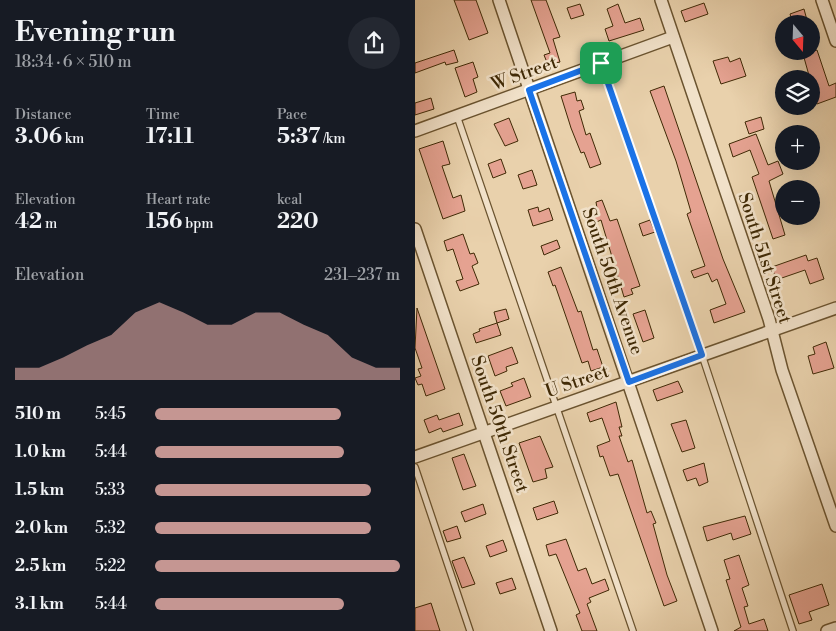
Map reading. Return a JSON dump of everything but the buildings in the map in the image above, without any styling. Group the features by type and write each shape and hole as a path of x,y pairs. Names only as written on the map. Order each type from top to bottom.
{"street":[{"name":"South 50th Avenue","path":"499,0 713,631"},
{"name":"South 51st Street","path":"661,0 771,330 782,370 836,526"},
{"path":"822,0 836,41"},
{"name":"W Street","path":"415,131 673,37"},
{"name":"South 50th Street","path":"415,229 551,631"},
{"name":"U Street","path":"415,457 836,308"},
{"path":"827,631 836,628"}],"lane":[{"path":"601,63 702,355 793,631"},
{"path":"457,116 633,631"},
{"path":"415,467 470,631"}],"route":[{"path":"601,63 702,355 629,382 529,90 601,63"}]}
